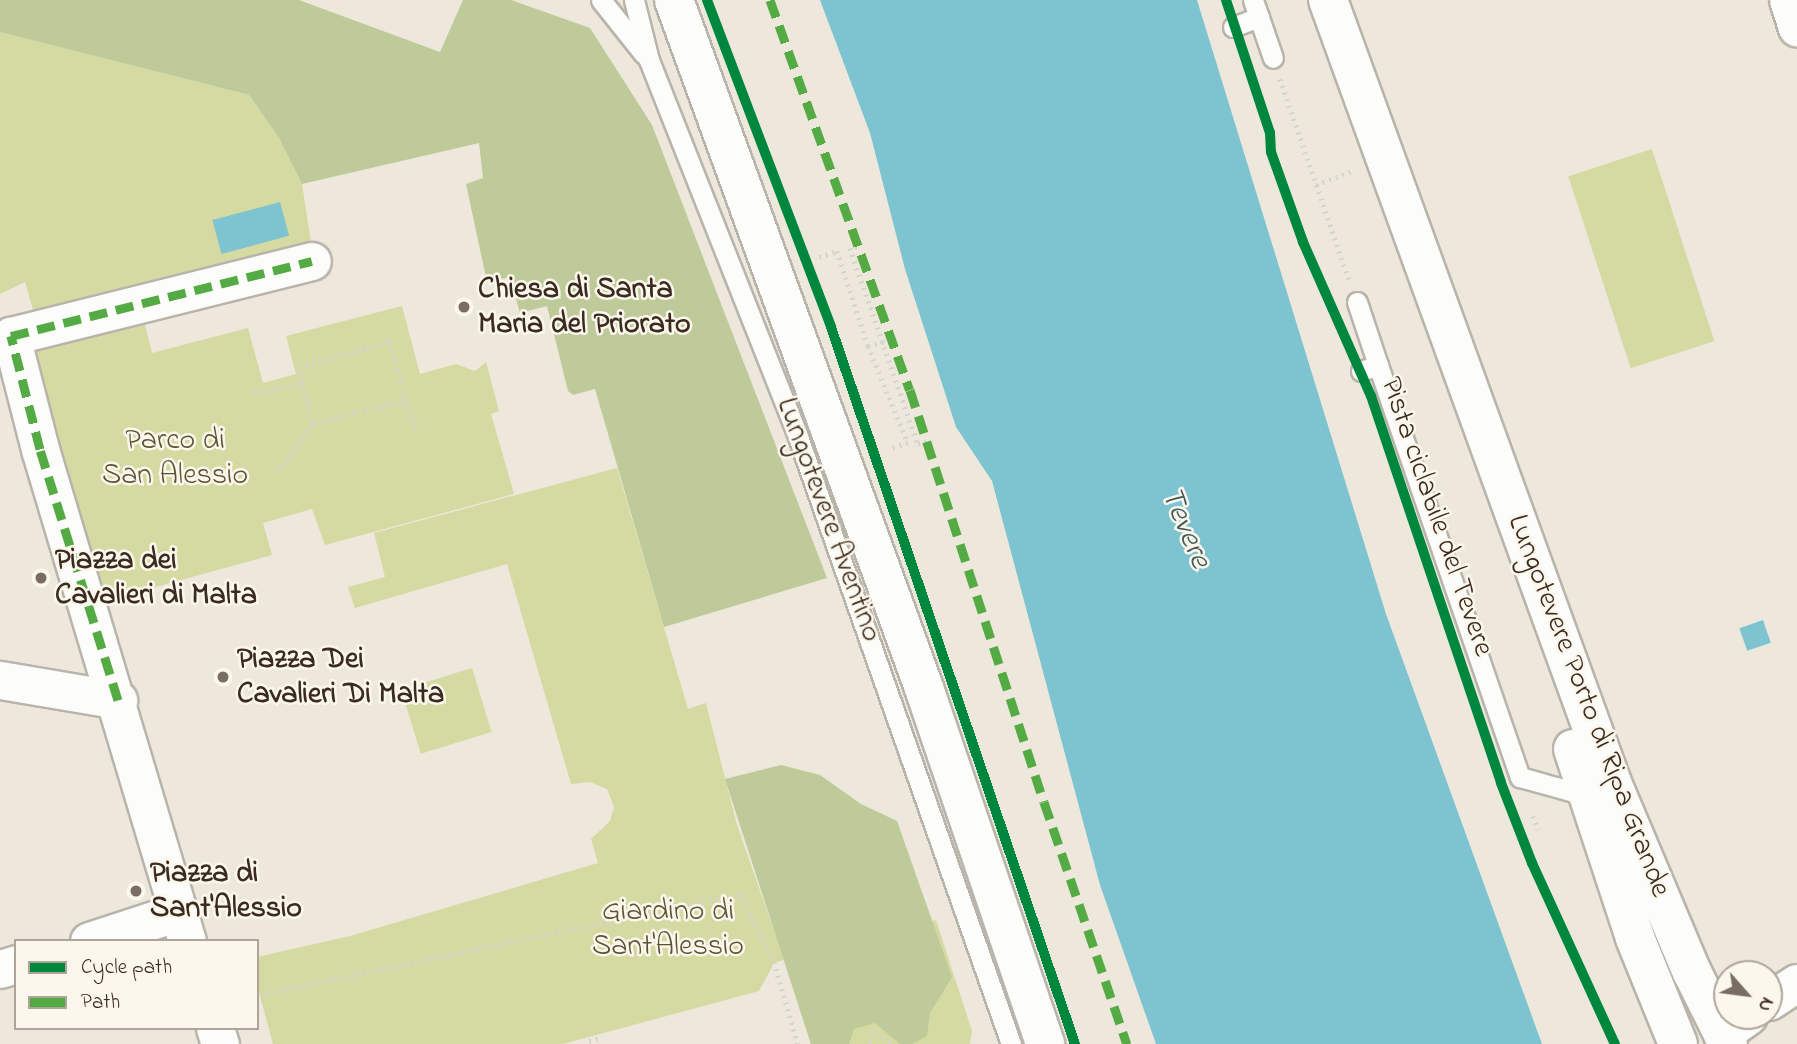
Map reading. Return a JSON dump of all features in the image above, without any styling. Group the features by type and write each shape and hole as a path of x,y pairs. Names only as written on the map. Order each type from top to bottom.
{"main road":[{"name":"Lungotevere Aventino","path":"674,0 924,688 1045,1044"},
{"name":"Lungotevere Porto di Ripa Grande","path":"1328,0 1461,375 1537,569 1612,783 1733,1031"},
{"name":"Lungotevere Porto di Ripa Grande","path":"1461,375 1492,501 1635,938 1678,1044"}],"street":[{"path":"1788,0 1797,28"},
{"path":"101,939 182,926 118,700 40,449 11,336 312,261"},
{"path":"0,680 118,700"}],"lane":[{"path":"600,0 649,60"},
{"name":"Lungotevere Aventino","path":"634,0 649,60 802,449 1011,1044"},
{"path":"1233,27 1256,8 1273,58"},
{"path":"1357,302 1369,368 1520,777 1588,796"}],"path":[{"path":"1273,58 1357,302"},
{"path":"1316,185 1364,166"},
{"path":"857,247 850,248 918,444 927,441"},
{"path":"819,257 837,251 868,346 908,443 889,449"},
{"path":"312,424 299,368 390,341 417,435"},
{"path":"868,346 883,342"},
{"path":"253,394 303,383"},
{"path":"278,472 312,424 407,400"},
{"path":"1533,816 1538,830"},
{"path":"259,995 741,894 774,962 798,1044"},
{"path":"870,1044 872,1029 893,1044"},
{"path":"589,1041 602,1037"}],"green space":[{"path":"0,0 299,0 440,52 463,0 511,0 590,28 652,125 827,578 664,627 595,389 573,395 568,391 547,306 520,313 510,277 487,282 466,184 483,178 479,143 302,184 279,138 249,95 0,32"},
{"path":"0,32 249,95 279,138 302,184 316,274 146,322 31,346 34,313 25,282 0,294"},
{"path":"1652,149 1714,341 1631,368 1568,176"},
{"name":"Parco di San Alessio","path":"402,306 420,374 456,364 475,371 486,362 499,411 491,414 514,494 325,545 312,509 263,523 272,555 101,602 34,348 145,325 152,353 248,328 263,383 296,374 286,336"},
{"name":"Giardino di Sant'Alessio","path":"617,468 688,709 706,703 737,825 784,959 936,920 972,1031 970,1044 811,1044 784,960 774,963 759,991 563,1044 273,1044 259,992 259,957 350,936 598,863 591,839 610,821 614,807 607,789 590,782 571,784 507,564 355,608 348,587 385,577 374,533"},
{"path":"472,668 492,732 421,754 401,690"},
{"path":"781,765 820,775 861,804 897,821 952,977 930,1013 927,1036 912,1044 900,1044 875,1023 854,1029 849,1044 811,1044 725,779"}],"water":[{"name":"Tevere","path":"820,0 1197,0 1386,614 1542,1044 1156,1044 1100,885 992,481 956,427 905,269 870,133"},
{"path":"280,202 289,236 221,254 212,220"},
{"path":"1763,620 1771,643 1747,651 1739,628"}],"marked path":[{"path":"770,0 910,390 1044,802 1127,1044"},
{"path":"118,700 40,449 11,336 312,261"}],"cycle path":[{"path":"707,0 831,327 1075,1044"},
{"name":"Pista ciclabile del Tevere","path":"1226,0 1270,133 1271,152 1303,242 1371,396 1501,783 1532,863 1615,1044"}],"place":[{"name":"Chiesa di Santa Maria del Priorato","path":"464,307"},
{"name":"Piazza dei Cavalieri di Malta","path":"41,578"},
{"name":"Piazza Dei Cavalieri Di Malta","path":"223,677"},
{"name":"Piazza di Sant'Alessio","path":"136,891"}]}
